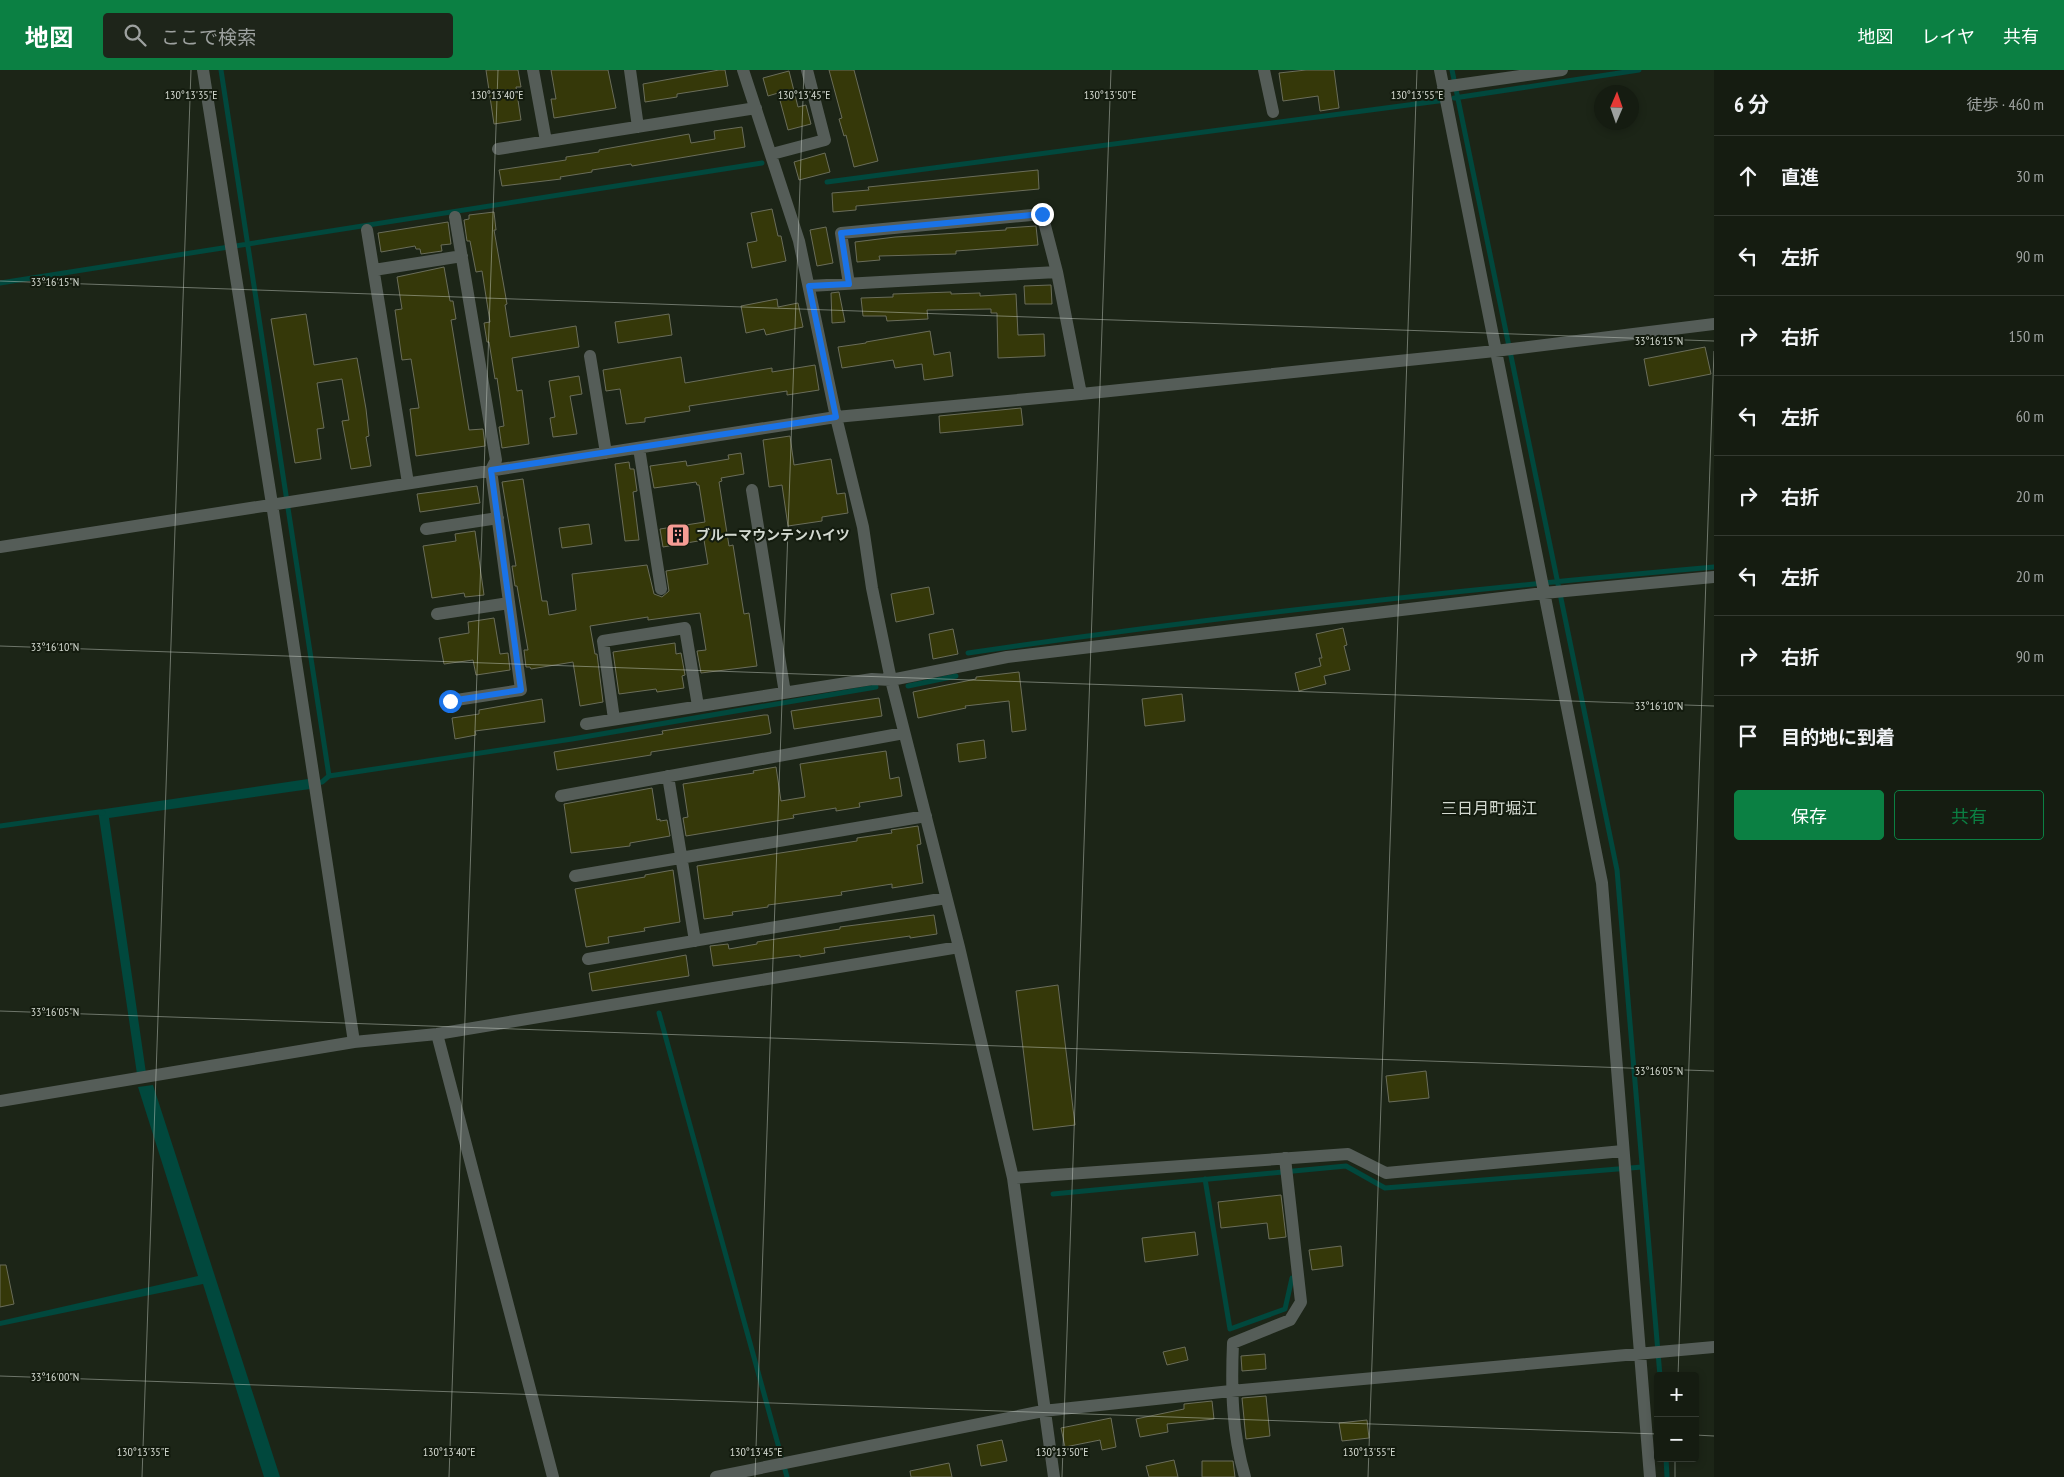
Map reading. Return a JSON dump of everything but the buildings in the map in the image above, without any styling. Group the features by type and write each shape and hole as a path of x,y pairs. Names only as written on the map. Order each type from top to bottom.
{"street":[{"path":"203,70 272,504 354,1042"},
{"path":"533,70 546,141"},
{"path":"630,70 638,126"},
{"path":"743,70 799,241 836,417 864,527 872,588 904,733 959,947 1013,1178 1032,1310 1043,1411 1054,1477"},
{"path":"772,154 825,140 807,70"},
{"path":"1264,70 1273,112"},
{"path":"1440,70 1602,883 1622,1110 1623,1151 1650,1477"},
{"path":"1443,87 1562,70"},
{"path":"498,149 756,108"},
{"path":"849,284 841,233 1042,214 1057,272 1082,394"},
{"path":"450,701 521,690 491,470 496,460 455,217"},
{"path":"367,230 408,483"},
{"path":"374,270 462,256"},
{"path":"809,286 1057,272"},
{"path":"0,547 836,417 1082,394 1495,351 1714,324"},
{"path":"590,356 606,453"},
{"path":"639,448 661,589"},
{"path":"752,490 785,692"},
{"path":"426,529 498,518"},
{"path":"586,724 872,679 892,680 1006,657 1544,593 1714,577"},
{"path":"437,614 509,603"},
{"path":"614,719 603,641 685,628 698,706"},
{"path":"560,796 904,733"},
{"path":"668,776 695,940"},
{"path":"575,876 926,816"},
{"path":"588,959 946,898"},
{"path":"0,1101 354,1042 437,1034 959,947"},
{"path":"437,1034 553,1477"},
{"path":"1013,1178 1348,1154 1386,1173 1623,1151"},
{"path":"1244,1477 1238,1455 1231,1391 1233,1343 1290,1320 1301,1302 1285,1158"},
{"path":"716,1477 1043,1411 1231,1391 1714,1347"}],"water":[{"path":"308,779 310,789 109,818 146,1073 137,1074 98,810"},
{"path":"153,1085 280,1477 264,1477 203,1284 0,1326 0,1321 198,1276 138,1087"}],"waterway":[{"path":"221,70 329,776 322,782 316,783"},
{"path":"1452,70 1617,870 1660,1372"},
{"path":"1454,98 1639,70"},
{"path":"827,182 1446,100"},
{"path":"0,283 762,163"},
{"path":"968,653 1154,627 1341,604 1714,567"},
{"path":"908,686 956,676"},
{"path":"329,776 572,739 876,687"},
{"path":"0,826 103,813"},
{"path":"659,1013 787,1477"},
{"path":"1053,1194 1346,1166 1385,1188 1642,1167"},
{"path":"1205,1179 1230,1329 1285,1309 1292,1278"},
{"path":"1666,1462 1667,1477"}],"place":[{"name":"ブルーマウンテンハイツ","path":"678,535"}],"district":[{"name":"三日月町堀江","path":"1489,808"}],"route":[{"path":"450,701 521,690 491,470 836,417 809,286 849,284 841,233 1042,214"}]}
